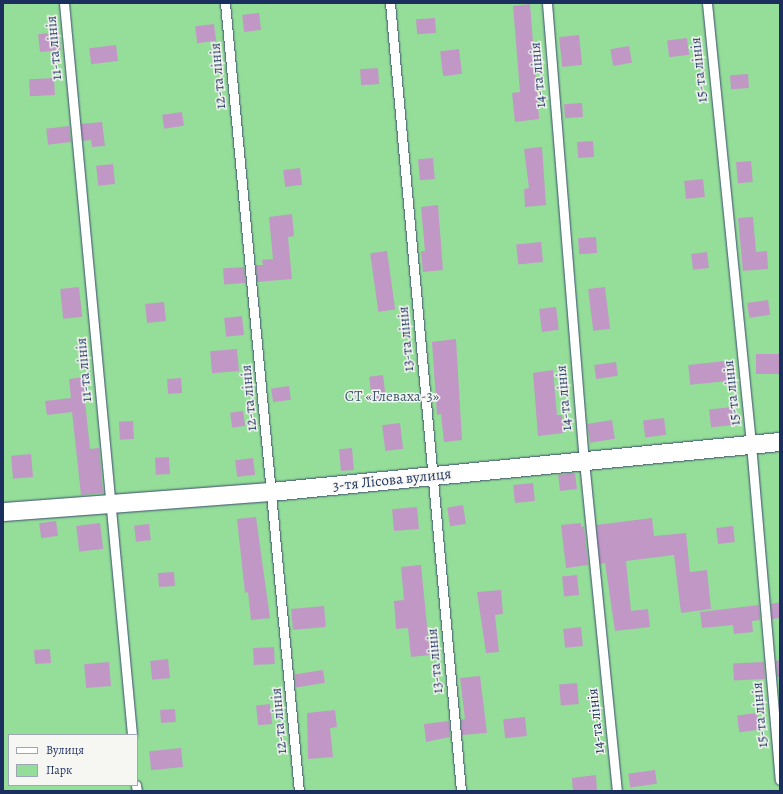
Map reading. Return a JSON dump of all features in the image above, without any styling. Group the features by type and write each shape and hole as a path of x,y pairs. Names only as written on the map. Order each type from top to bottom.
{"street":[{"name":"3-тя Лісова вулиця","path":"3,512 110,502 271,492 780,442"}],"lane":[{"name":"11-та лінія","path":"64,3 132,734"},
{"name":"12-та лінія","path":"225,3 299,791"},
{"name":"13-та лінія","path":"390,3 460,791"},
{"name":"14-та лінія","path":"546,3 584,461 617,791"},
{"name":"15-та лінія","path":"707,3 751,444 780,780"}],"green space":[{"name":"СТ «Глеваха-3»","path":"3,3 780,3 780,791 3,791"}],"building":[{"path":"530,4 539,119 515,122 512,93 520,92 513,6"},
{"path":"259,13 261,30 244,32 242,15"},
{"path":"435,18 436,33 417,34 416,19"},
{"path":"214,24 216,41 197,43 195,26"},
{"path":"59,32 61,50 40,52 38,34"},
{"path":"579,35 582,65 562,67 559,37"},
{"path":"687,38 689,55 669,57 667,40"},
{"path":"116,45 118,61 91,64 89,48"},
{"path":"629,46 632,63 613,66 610,49"},
{"path":"459,49 462,74 443,76 440,51"},
{"path":"378,68 379,84 361,85 360,69"},
{"path":"748,74 749,88 731,89 730,75"},
{"path":"54,78 55,95 30,96 29,79"},
{"path":"582,103 583,117 565,118 564,104"},
{"path":"182,112 184,126 164,129 162,115"},
{"path":"102,122 105,146 92,147 91,140 83,141 81,124"},
{"path":"69,126 71,142 48,145 46,129"},
{"path":"593,141 594,157 578,158 577,142"},
{"path":"542,147 546,205 525,207 524,189 529,188 524,149"},
{"path":"433,158 435,179 420,180 418,159"},
{"path":"751,161 753,182 738,183 736,162"},
{"path":"113,164 115,184 98,186 96,166"},
{"path":"300,168 302,185 285,187 283,170"},
{"path":"703,179 705,197 686,199 684,181"},
{"path":"438,205 443,270 423,272 421,251 425,251 421,207"},
{"path":"292,214 294,236 288,237 292,279 257,282 256,265 263,265 262,260 273,259 269,217"},
{"path":"753,217 756,252 767,251 768,269 743,271 738,218"},
{"path":"596,237 597,253 579,254 578,238"},
{"path":"541,242 543,262 518,265 516,245"},
{"path":"387,251 395,309 378,312 370,253"},
{"path":"707,252 709,268 693,270 691,254"},
{"path":"244,267 245,283 224,284 223,268"},
{"path":"79,287 82,317 63,319 60,289"},
{"path":"605,287 610,329 593,331 588,289"},
{"path":"768,300 770,315 749,318 747,303"},
{"path":"164,302 166,321 147,323 145,304"},
{"path":"556,307 559,330 542,332 539,309"},
{"path":"242,316 244,335 226,337 224,318"},
{"path":"456,339 462,440 444,442 441,414 437,415 432,342"},
{"path":"237,349 239,371 212,373 210,351"},
{"path":"756,354 780,354 780,374 756,374"},
{"path":"726,361 728,381 690,385 688,365"},
{"path":"616,362 618,376 596,379 594,365"},
{"path":"553,370 557,415 562,415 564,433 538,436 533,373"},
{"path":"383,375 386,400 372,402 369,377"},
{"path":"86,377 87,392 84,392 90,449 99,448 103,493 81,495 72,412 47,415 45,401 71,398 69,379"},
{"path":"181,378 182,393 168,394 167,379"},
{"path":"289,386 291,400 273,402 271,389"},
{"path":"732,407 734,425 711,427 709,409"},
{"path":"243,411 245,426 232,428 230,413"},
{"path":"664,418 666,435 645,437 643,421"},
{"path":"612,420 615,439 590,443 587,424"},
{"path":"133,421 134,439 120,440 119,422"},
{"path":"400,423 403,449 385,451 382,425"},
{"path":"352,448 354,470 341,471 339,449"},
{"path":"31,454 33,477 13,479 11,456"},
{"path":"169,457 170,474 156,475 155,458"},
{"path":"253,458 255,475 237,477 235,460"},
{"path":"575,473 577,489 560,491 558,475"},
{"path":"533,483 535,501 515,503 513,485"},
{"path":"463,505 466,524 450,526 447,508"},
{"path":"417,507 419,529 394,531 392,509"},
{"path":"256,517 270,618 251,620 248,592 245,593 237,519"},
{"path":"652,518 654,536 686,533 690,572 707,570 711,609 681,613 674,555 626,561 631,611 648,609 650,627 615,631 605,563 600,564 596,525"},
{"path":"56,521 58,536 41,538 39,523"},
{"path":"100,523 103,549 79,552 76,526"},
{"path":"581,523 581,527 584,526 588,565 566,568 561,525"},
{"path":"149,524 151,540 136,542 134,526"},
{"path":"733,526 735,542 718,544 716,528"},
{"path":"421,565 430,655 411,657 408,628 396,629 394,601 404,600 401,567"},
{"path":"174,572 175,586 159,587 158,573"},
{"path":"577,575 579,595 564,596 562,577"},
{"path":"501,590 503,614 495,615 499,652 486,653 477,592"},
{"path":"780,602 780,618 772,619 771,604"},
{"path":"759,605 760,620 752,621 753,632 734,634 733,625 702,628 700,612"},
{"path":"324,606 326,627 293,630 291,609"},
{"path":"581,627 583,646 565,648 563,629"},
{"path":"274,647 275,664 254,665 253,648"},
{"path":"50,649 51,663 35,664 34,650"},
{"path":"168,659 170,678 152,680 150,661"},
{"path":"780,660 780,677 777,677 776,661"},
{"path":"109,662 111,686 86,688 84,664"},
{"path":"764,662 765,679 734,681 733,664"},
{"path":"323,670 325,683 296,687 294,675"},
{"path":"480,676 487,733 462,735 461,720 465,719 460,678"},
{"path":"577,683 579,704 561,705 559,685"},
{"path":"270,704 272,724 258,725 256,705"},
{"path":"175,709 176,722 161,723 160,710"},
{"path":"335,710 337,727 330,728 333,757 308,759 307,713"},
{"path":"757,713 759,730 739,732 737,715"},
{"path":"525,717 527,736 505,738 503,719"},
{"path":"449,721 450,737 426,742 424,724"},
{"path":"181,748 183,767 151,770 149,751"},
{"path":"655,770 657,784 630,788 628,774"},
{"path":"596,775 597,791 573,791 572,778"}]}
